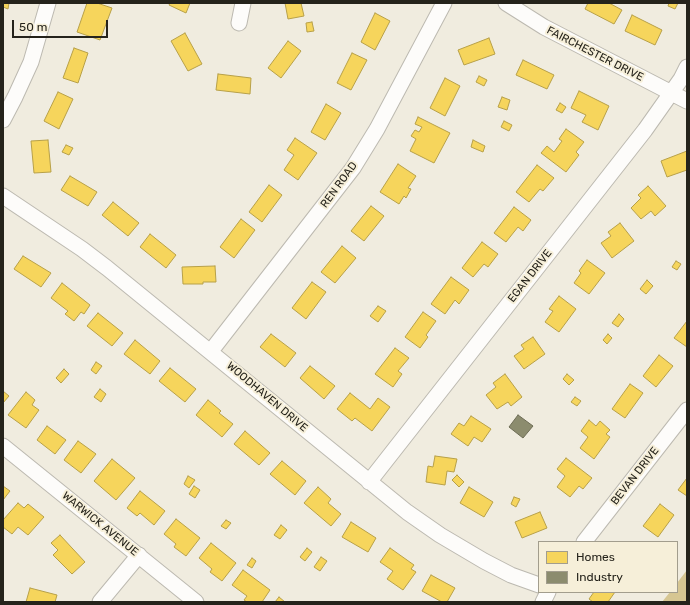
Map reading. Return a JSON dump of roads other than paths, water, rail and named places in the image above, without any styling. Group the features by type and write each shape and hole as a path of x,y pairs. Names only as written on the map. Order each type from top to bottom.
{"street":[{"path":"3,120 31,62 48,3"},
{"path":"239,23 243,3"},
{"name":"REN ROAD","path":"211,351 353,168 377,129 444,3"},
{"name":"FAIRCHESTER DRIVE","path":"506,3 544,27 687,101"},
{"name":"EGAN DRIVE","path":"369,482 645,130 681,79 687,67"},
{"name":"WOODHAVEN DRIVE","path":"3,196 89,254 211,351 407,512 458,546 511,575 538,585"},
{"name":"BEVAN DRIVE","path":"585,541 687,410"},
{"name":"WARWICK AVENUE","path":"3,446 196,602"},
{"path":"100,602 139,555"},
{"path":"543,602 548,593"}]}
